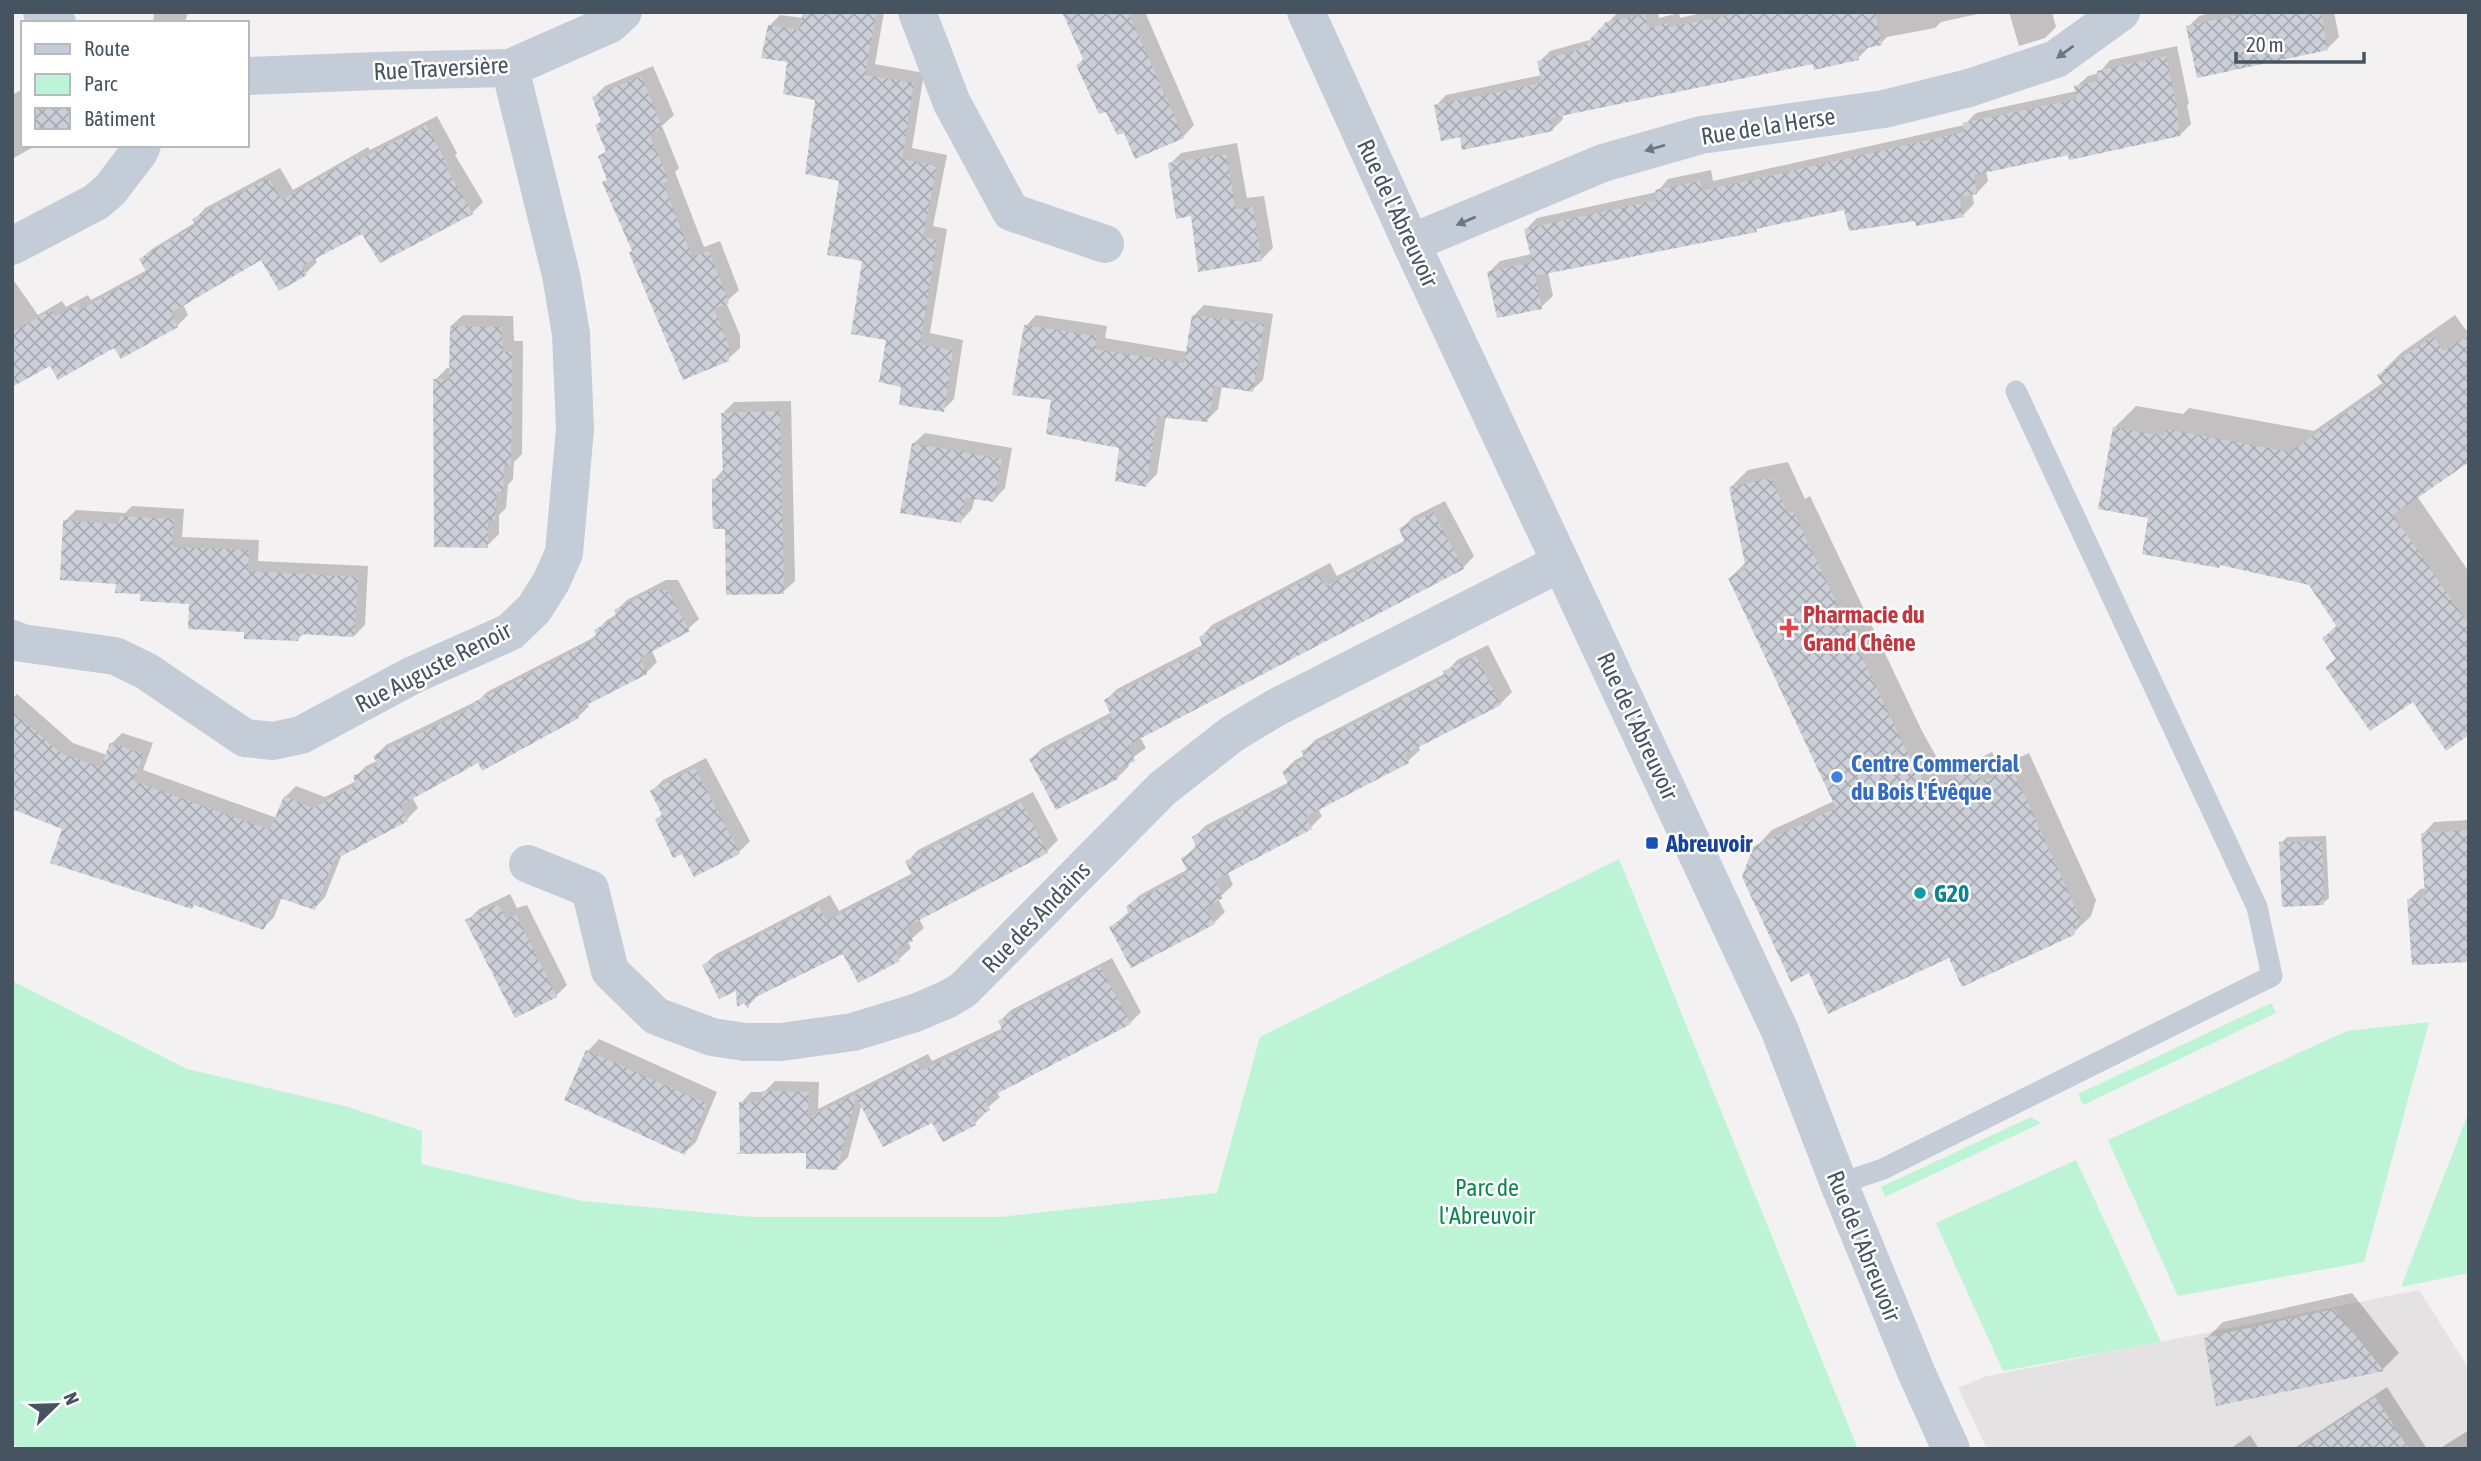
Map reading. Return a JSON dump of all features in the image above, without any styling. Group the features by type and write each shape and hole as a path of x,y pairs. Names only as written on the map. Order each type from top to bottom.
{"street":[{"name":"Rue Traversière","path":"248,76 510,68 610,24 623,12"},
{"path":"917,12 952,103 1011,212 1105,244"},
{"name":"Rue de l'Abreuvoir","path":"1306,12 1411,243 1780,1031 1916,1374 1951,1449"},
{"name":"Rue de la Herse","path":"1411,243 1603,163 1701,135 1884,109 1969,88 2056,59 2121,12"},
{"name":"Rue Auguste Renoir","path":"12,639 22,643 115,656 146,671 245,738 273,741 301,736 413,675 510,632 534,609 551,582 564,553 575,429 571,334 561,275 510,68"},
{"path":"12,246 96,202 110,190 141,147"},
{"name":"Rue des Andains","path":"528,864 590,889 610,971 656,1016 712,1037 745,1042 819,1038 883,1024 948,999 970,984 1163,788 1232,734 1275,708 1560,563"}],"lane":[{"path":"1839,1184 1883,1169 2272,976 2257,907 2016,391"}],"shaded area":[{"path":"2419,1290 2469,1369 2469,1449 1987,1449 1958,1388 1984,1377"}],"green space":[{"name":"Parc de l'Abreuvoir","path":"1619,859 1858,1449 21,1449 12,1443 12,981 187,1069 348,1107 422,1131 421,1164 583,1201 753,1217 1001,1217 1217,1193 1260,1037"},
{"path":"2271,1003 2276,1013 2083,1105 2078,1094"},
{"path":"2429,1022 2364,1262 2178,1296 2108,1140 2347,1031"},
{"path":"2469,1111 2469,1273 2401,1287"},
{"path":"2031,1117 2041,1123 1885,1197 1881,1187"},
{"path":"2076,1160 2161,1342 2003,1371 1936,1223"}],"building":[{"path":"803,12 876,12 865,75 914,83 902,159 937,166 923,237 937,240 920,344 953,351 944,412 899,405 901,387 879,382 886,340 851,334 862,261 827,255 839,181 805,174 815,100 783,94 787,62 761,58 768,25 799,30"},
{"path":"1062,12 1128,12 1184,138 1135,159 1124,133 1117,135 1106,112 1099,114 1076,65 1084,61"},
{"path":"1745,12 1875,12 1882,45 1857,50 1859,60 1814,70 1813,64 1551,118 1553,131 1462,150 1460,137 1441,141 1434,105 1542,83 1537,61 1581,49 1606,22 1645,14 1648,28 1668,23 1669,27"},
{"path":"2253,12 2321,12 2328,50 2197,78 2186,26"},
{"path":"2166,56 2179,117 2180,136 2069,160 2068,155 1974,175 1977,194 1959,197 1964,217 1916,226 1915,221 1849,231 1844,210 1756,229 1757,232 1535,276 1542,309 1497,318 1487,272 1532,262 1524,229 1657,200 1655,190 1700,181 1702,191 1964,132 1963,123 2077,99 2074,86 2099,81 2097,71"},
{"path":"641,76 663,128 649,134 669,181 663,183 692,257 709,251 729,303 714,309 729,347 729,361 683,380 602,182 607,180 598,156 606,152 595,125 601,122 592,97"},
{"path":"426,125 448,165 445,166 473,214 380,263 362,234 302,266 307,275 279,291 261,260 171,313 178,327 121,359 114,348 58,380 50,366 12,387 12,332 51,310 54,317 77,305 80,310 147,273 139,259 196,225 192,219 268,178 282,200 357,156 359,160"},
{"path":"1226,154 1236,209 1253,207 1262,261 1198,272 1191,216 1176,219 1168,163"},
{"path":"1192,315 1264,324 1253,392 1214,386 1208,422 1157,417 1146,487 1115,481 1119,448 1046,434 1051,400 1012,395 1024,325 1097,336 1095,349 1184,363"},
{"path":"450,326 502,327 503,352 512,352 511,467 504,465 503,492 497,492 495,521 488,521 488,548 434,547 433,379 449,379"},
{"path":"2469,335 2469,462 2393,515 2469,625 2469,735 2446,751 2413,702 2370,731 2325,667 2336,659 2322,638 2337,627 2309,585 2220,565 2219,568 2142,554 2148,518 2098,509 2113,427 2164,436 2166,429 2290,452 2384,386 2377,375 2433,336 2443,351"},
{"path":"780,411 784,594 726,595 725,529 713,529 712,503 712,479 723,478 721,413"},
{"path":"912,443 1002,459 994,502 966,498 961,523 900,513"},
{"name":"G20","path":"1771,478 1788,514 1793,511 1905,748 1929,789 1975,768 1982,782 2012,768 2080,918 2074,935 1962,987 1949,958 1828,1014 1809,973 1791,982 1742,877 1753,847 1836,808 1728,578 1746,569 1729,487"},
{"path":"1433,512 1464,569 1128,745 1135,761 1115,770 1118,779 1056,810 1029,759 1112,717 1104,700 1204,649 1199,637 1318,573 1325,587 1405,544 1399,528"},
{"path":"120,516 174,519 172,547 249,550 248,571 358,577 354,637 299,634 298,641 244,639 244,632 188,629 189,604 140,601 140,594 115,593 116,584 60,580 63,520 119,524"},
{"path":"653,590 667,590 690,631 640,658 647,674 575,711 579,718 482,771 478,763 401,805 408,821 334,860 315,910 277,897 264,930 194,905 192,909 50,863 62,829 12,809 12,711 62,754 100,767 110,743 144,754 133,781 270,830 284,796 313,808 356,785 353,776 378,765 373,756 476,706 474,702 576,650 597,637 594,630 617,618 614,610"},
{"path":"1476,656 1501,705 1405,754 1409,763 1305,817 1312,829 1215,880 1223,898 1206,908 1215,924 1131,968 1109,927 1129,915 1126,906 1188,873 1181,858 1197,849 1192,837 1289,786 1282,771 1305,759 1301,751 1445,677 1443,671"},
{"path":"695,768 740,854 694,877 682,854 673,858 655,819 662,815 650,791"},
{"path":"1021,802 1048,853 906,927 913,941 895,950 900,961 858,983 843,954 752,999 748,1009 744,1003 737,1007 736,991 719,999 702,965 818,905 827,921 913,877 905,861"},
{"path":"2469,830 2469,962 2412,965 2407,899 2425,898 2421,833"},
{"path":"2322,841 2324,905 2282,907 2279,842"},
{"path":"498,904 506,919 516,915 557,997 515,1018 465,920"},
{"path":"1100,967 1131,1024 985,1100 990,1110 973,1119 976,1125 943,1142 932,1123 883,1147 856,1097 837,1170 806,1169 806,1153 736,1154 740,1152 739,1102 761,1102 762,1091 809,1092 808,1118 917,1063 921,1071 1003,1032 998,1021"},
{"path":"586,1050 707,1104 685,1155 564,1100"},
{"path":"2334,1309 2384,1371 2216,1406 2204,1338"},
{"path":"2375,1397 2409,1449 2297,1449"}],"place":[{"name":"Pharmacie du Grand Chêne","path":"1789,628"},
{"name":"Centre Commercial du Bois l'Évêque","path":"1837,777"},
{"name":"Abreuvoir","path":"1652,843"},
{"name":"G20","path":"1920,893"}]}
